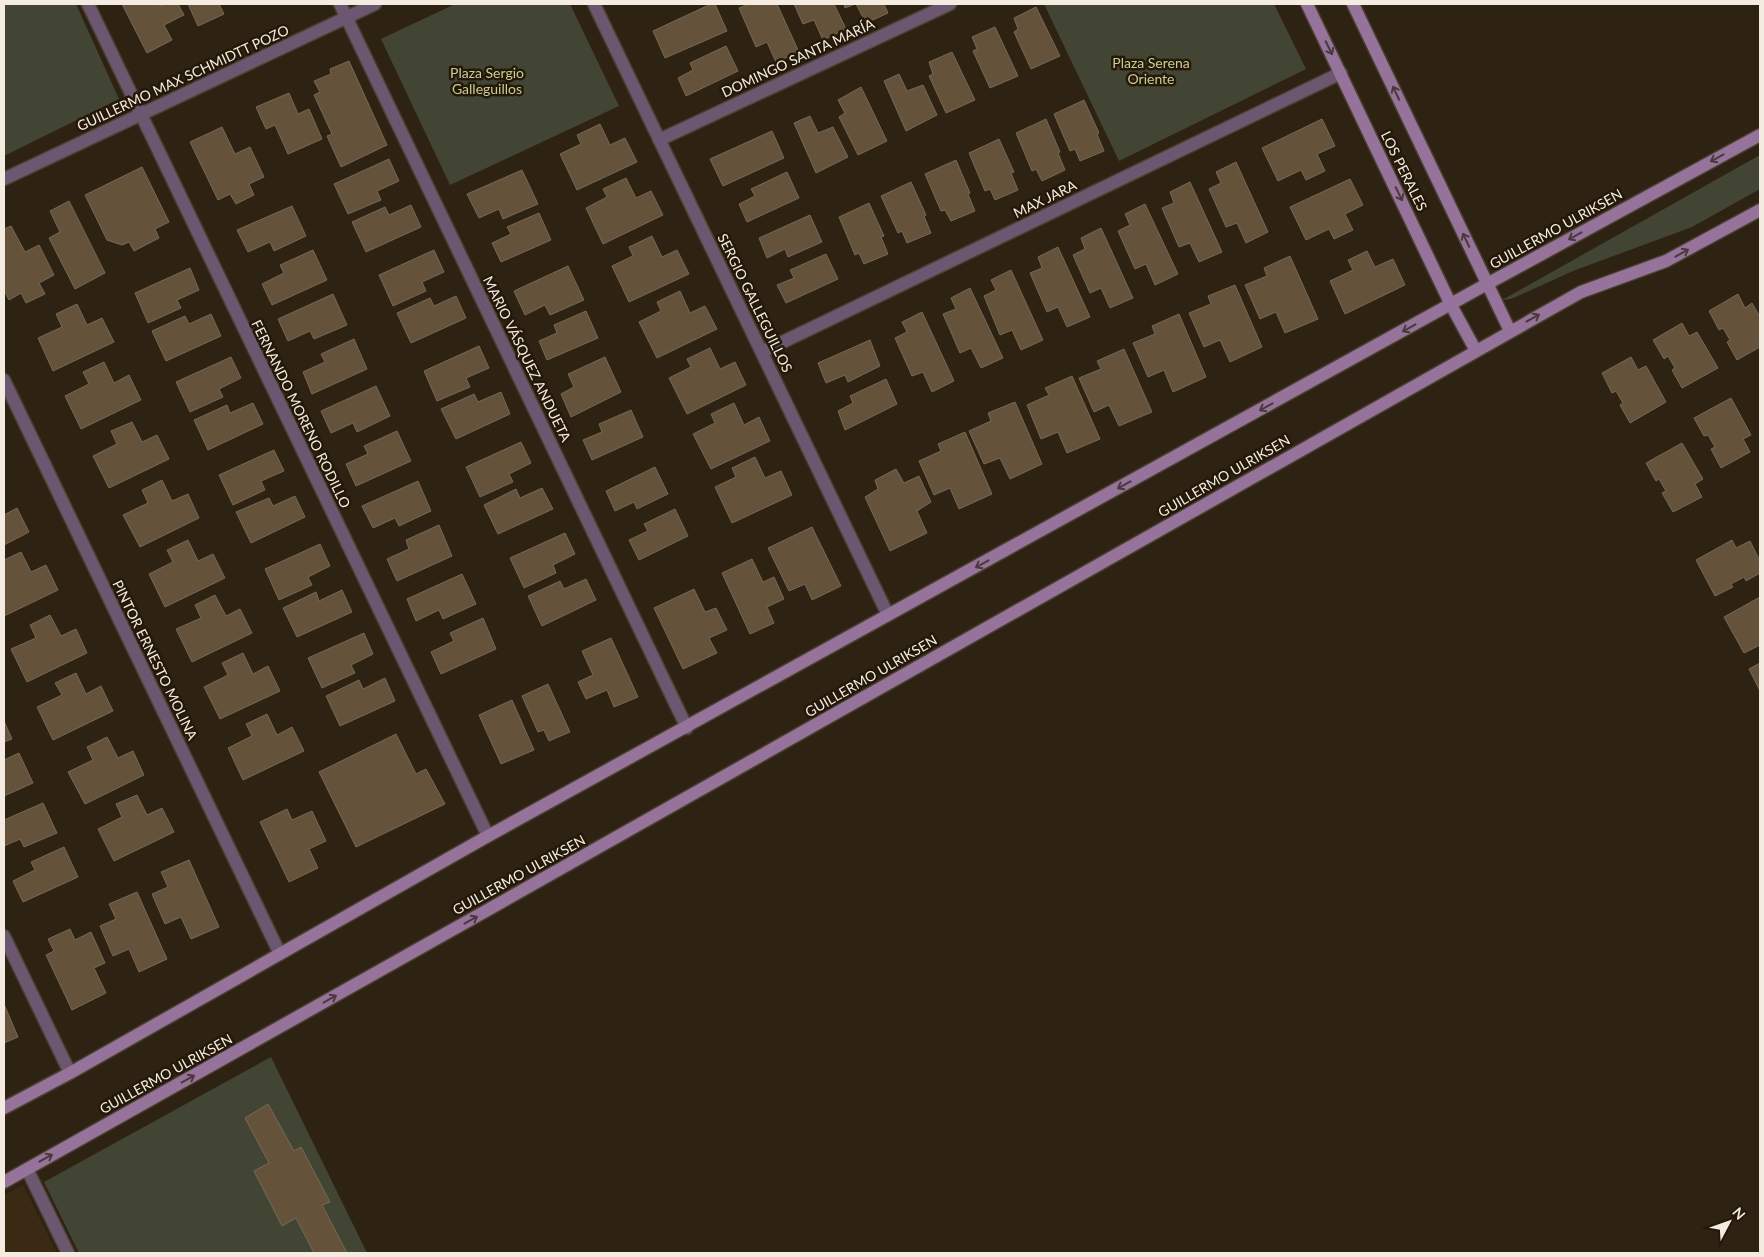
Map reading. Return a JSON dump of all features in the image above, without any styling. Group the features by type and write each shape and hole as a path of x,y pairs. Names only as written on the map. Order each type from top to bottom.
{"main road":[{"name":"LOS PERALES","path":"1307,4 1451,305 1476,351"},
{"name":"LOS PERALES","path":"1353,4 1510,331"},
{"name":"GUILLERMO ULRIKSEN","path":"4,1108 70,1073 488,836 1760,135"},
{"name":"GUILLERMO ULRIKSEN","path":"4,1182 1580,292 1666,261 1760,210"}],"street":[{"name":"FERNANDO MORENO RODILLO","path":"88,4 488,836"},
{"name":"MARIO VÁSQUEZ ANDUETA","path":"340,4 687,728"},
{"name":"GUILLERMO MAX SCHMIDTT POZO","path":"4,179 375,4"},
{"name":"SERGIO GALLEGUILLOS","path":"594,4 888,615"},
{"name":"DOMINGO SANTA MARÍA","path":"659,140 950,4"},
{"name":"MAX JARA","path":"762,352 1341,73"},
{"name":"PINTOR ERNESTO MOLINA","path":"4,380 280,954"},
{"path":"4,936 70,1073"},
{"path":"27,1169 68,1253"}],"shaded area":[{"path":"23,1185 57,1253 4,1253 4,1195"}],"green space":[{"path":"4,4 76,4 119,99 4,156"},
{"name":"Plaza Sergio Galleguillos","path":"455,4 570,4 619,106 450,185 381,39"},
{"name":"Plaza Serena Oriente","path":"1044,4 1274,4 1306,69 1119,161"},
{"path":"1760,155 1760,189 1692,227 1573,271 1511,299 1502,300"},
{"path":"271,1057 367,1253 79,1253 44,1182"}],"building":[{"path":"122,4 159,4 160,6 178,4 184,15 164,25 172,40 147,53"},
{"path":"188,4 219,4 224,14 198,26"},
{"path":"711,4 715,4 727,31 665,58 653,31"},
{"path":"749,4 777,4 799,52 776,62 767,42 756,47 739,8"},
{"path":"794,4 834,4 846,29 823,40 814,20 803,24"},
{"path":"844,4 855,4 845,8"},
{"path":"856,4 884,4 888,13 866,23"},
{"path":"1036,7 1060,56 1031,69 1014,32 1018,29 1014,18"},
{"path":"995,27 1018,76 990,88 973,51 977,49 972,37"},
{"path":"726,46 738,71 686,96 678,78 693,70 690,63"},
{"path":"952,52 975,100 946,113 929,76 933,74 929,62"},
{"path":"349,61 387,145 341,167 327,136 332,134 314,95 320,92 314,81 331,74 330,69"},
{"path":"899,74 907,91 923,85 937,115 906,131 884,81"},
{"path":"861,87 887,141 858,155 839,117 845,113 838,100"},
{"path":"289,93 298,114 309,109 322,139 288,154 275,125 266,129 256,107"},
{"path":"1084,100 1099,133 1097,134 1104,151 1080,161 1075,149 1070,151 1054,114"},
{"path":"810,116 818,133 833,127 848,157 816,173 794,123"},
{"path":"1046,119 1060,152 1058,153 1065,170 1042,181 1036,169 1032,171 1016,133"},
{"path":"1322,119 1335,146 1317,154 1325,171 1306,180 1301,170 1278,181 1262,148"},
{"path":"600,124 610,145 625,138 637,162 577,190 560,154 581,144 577,135"},
{"path":"222,127 235,154 250,147 264,177 249,184 254,195 236,204 230,194 218,200 190,142"},
{"path":"772,131 784,158 723,186 710,159"},
{"path":"999,139 1014,172 1011,173 1018,190 995,200 990,189 985,191 969,153"},
{"path":"389,159 399,181 377,191 381,200 348,214 334,184"},
{"path":"956,160 970,193 968,194 975,211 951,221 945,210 941,211 925,174"},
{"path":"1236,162 1268,232 1246,243 1237,223 1226,227 1209,189 1221,183 1216,172"},
{"path":"142,167 169,222 155,229 159,238 134,251 129,242 122,245 107,240 85,195"},
{"path":"522,170 538,204 503,219 499,209 479,218 467,194"},
{"path":"787,172 799,198 747,222 739,204 755,196 751,189"},
{"path":"626,178 636,198 651,191 663,215 603,244 586,208 607,197 603,189"},
{"path":"1350,179 1363,205 1345,214 1353,230 1334,239 1329,229 1306,240 1290,207"},
{"path":"911,182 926,215 924,216 931,233 907,243 902,231 898,233 881,196"},
{"path":"1190,182 1222,252 1199,262 1190,243 1179,247 1162,208 1174,203 1170,192"},
{"path":"69,201 105,273 75,289 49,238 60,232 50,211"},
{"path":"869,203 884,236 881,237 888,254 864,264 859,253 855,255 839,217"},
{"path":"1145,204 1178,274 1155,285 1146,264 1135,269 1118,231 1130,225 1125,214"},
{"path":"411,205 421,227 366,252 352,222 385,207 389,215"},
{"path":"292,206 306,236 274,251 270,242 248,252 237,230"},
{"path":"539,213 551,240 501,262 492,243 511,234 507,227"},
{"path":"810,215 822,242 788,257 785,249 767,258 759,238"},
{"path":"11,226 25,252 39,245 54,275 39,283 45,294 26,303 21,293 9,300 4,290 4,229"},
{"path":"1101,228 1133,298 1110,308 1101,288 1090,293 1073,255 1085,249 1081,238"},
{"path":"652,236 662,257 677,250 689,274 629,302 612,266 633,256 629,247"},
{"path":"1058,247 1090,317 1067,327 1058,307 1047,312 1030,273 1042,268 1038,257"},
{"path":"313,250 327,280 272,305 262,284 284,273 280,265"},
{"path":"434,250 444,272 422,282 426,291 393,306 379,275"},
{"path":"1367,251 1375,267 1393,259 1405,285 1345,314 1330,281 1353,270 1348,260"},
{"path":"826,254 838,279 786,303 777,285 794,278 790,270"},
{"path":"1290,256 1318,319 1285,333 1276,312 1260,319 1245,285 1267,276 1264,268"},
{"path":"568,266 584,300 550,315 545,305 525,315 514,291"},
{"path":"190,268 199,290 177,300 181,308 148,323 135,293"},
{"path":"1011,270 1043,340 1021,350 1012,330 1000,335 984,296 996,290 991,280"},
{"path":"1235,285 1262,347 1230,362 1220,340 1204,347 1189,313 1211,304 1208,296"},
{"path":"970,288 1003,358 981,368 971,348 960,353 943,314 956,309 951,298"},
{"path":"680,291 690,313 705,306 717,329 657,358 639,322 661,311 657,302"},
{"path":"333,294 347,325 314,339 310,331 288,341 278,319"},
{"path":"1738,294 1745,308 1752,303 1760,317 1760,347 1737,360 1727,342 1730,340 1723,328 1719,330 1709,311"},
{"path":"456,296 466,318 411,343 397,313 430,298 434,306"},
{"path":"77,304 87,325 102,318 114,342 53,371 38,338 62,327 56,314"},
{"path":"586,311 598,338 547,360 539,341 557,333 554,325"},
{"path":"922,312 954,381 932,392 923,372 912,376 895,338 907,332 902,322"},
{"path":"211,314 221,336 166,361 152,331 185,316 189,324"},
{"path":"1179,314 1206,377 1173,392 1164,370 1148,377 1133,343 1155,334 1152,326"},
{"path":"1682,323 1689,336 1697,332 1718,368 1682,388 1672,370 1675,368 1668,356 1664,359 1653,340"},
{"path":"354,339 367,369 312,394 303,372 325,362 321,354"},
{"path":"870,340 880,366 848,382 845,375 826,383 818,363"},
{"path":"479,346 489,368 466,378 470,387 437,401 424,371"},
{"path":"710,348 720,369 735,362 746,385 687,414 669,378 691,367 687,359"},
{"path":"1124,349 1152,412 1119,426 1109,405 1094,412 1079,378 1101,369 1097,361"},
{"path":"231,357 241,378 219,389 223,397 190,412 176,382"},
{"path":"605,357 621,392 571,417 561,394 574,387 568,374"},
{"path":"1631,357 1638,370 1646,366 1666,402 1630,423 1620,405 1623,403 1616,391 1612,393 1602,373"},
{"path":"104,362 114,383 129,375 141,400 81,429 65,396 89,384 83,372"},
{"path":"1072,376 1100,439 1067,453 1058,432 1041,439 1027,405 1049,395 1045,388"},
{"path":"886,379 897,404 845,430 838,411 853,403 850,396"},
{"path":"376,386 390,416 357,432 353,423 331,433 321,411"},
{"path":"501,392 510,414 456,439 441,409 474,394 478,402"},
{"path":"1731,398 1751,435 1743,439 1750,452 1721,468 1711,449 1715,447 1708,435 1704,436 1694,418"},
{"path":"1015,402 1042,464 1010,479 1000,458 984,464 969,431 991,421 988,413"},
{"path":"253,403 263,424 208,450 194,420 227,405 230,413"},
{"path":"734,403 744,425 759,417 770,441 711,469 693,434 715,423 711,414"},
{"path":"631,410 643,437 592,460 583,440 602,432 599,424"},
{"path":"132,422 142,442 157,435 169,459 109,488 93,456 117,444 111,431"},
{"path":"397,431 411,461 356,486 346,464 368,454 364,446"},
{"path":"965,432 992,494 959,509 950,488 934,495 919,461 941,451 938,444"},
{"path":"521,442 531,463 509,474 513,482 480,497 466,467"},
{"path":"1682,443 1703,479 1695,484 1702,497 1673,512 1662,493 1666,491 1659,479 1656,481 1646,463"},
{"path":"274,450 284,471 261,481 265,490 233,505 219,475"},
{"path":"755,457 765,478 781,471 792,495 732,523 715,487 736,477 732,468"},
{"path":"655,467 668,494 637,509 634,502 615,511 606,491"},
{"path":"896,469 904,483 919,476 931,502 917,511 927,533 890,551 865,497 878,489 875,480"},
{"path":"162,480 172,501 188,494 199,518 140,547 123,515 148,503 142,490"},
{"path":"418,481 431,511 399,526 395,518 373,528 362,506"},
{"path":"542,488 553,509 498,534 484,505 516,489 520,498"},
{"path":"295,496 305,517 251,543 236,512 269,498 273,506"},
{"path":"17,508 29,532 4,545 4,515"},
{"path":"675,509 688,536 639,560 629,540 648,531 644,524"},
{"path":"439,525 452,556 397,581 387,559 409,549 406,540"},
{"path":"812,527 841,586 812,600 805,584 789,591 768,548"},
{"path":"565,533 575,554 553,565 556,573 524,588 510,558"},
{"path":"188,540 198,561 213,554 225,578 165,607 149,574 173,562 167,550"},
{"path":"1732,540 1736,548 1750,541 1760,561 1760,573 1746,581 1744,577 1731,584 1733,587 1715,596 1696,560"},
{"path":"320,544 330,566 308,577 312,585 279,600 265,569"},
{"path":"21,552 31,572 46,565 58,590 4,616 4,560"},
{"path":"752,559 763,582 774,577 784,599 767,607 774,623 750,634 722,573"},
{"path":"462,574 476,604 443,619 439,610 416,621 407,599"},
{"path":"586,579 596,600 542,626 528,596 560,581 564,589"},
{"path":"694,589 705,612 716,608 727,630 709,638 717,653 683,669 654,608"},
{"path":"342,590 352,612 297,637 283,608 316,592 319,601"},
{"path":"215,595 226,616 240,609 252,633 192,662 176,629 201,618 195,605"},
{"path":"1760,597 1760,645 1744,653 1724,617"},
{"path":"50,615 61,636 76,629 87,653 27,682 11,649 36,638 30,625"},
{"path":"483,618 496,649 441,674 431,652 454,641 450,633"},
{"path":"364,633 373,654 351,665 355,673 322,688 308,658"},
{"path":"611,638 638,697 614,707 607,690 586,699 578,682 593,675 582,651"},
{"path":"243,653 253,674 268,666 280,691 220,719 204,687 228,675 222,663"},
{"path":"1760,663 1760,691 1749,669"},
{"path":"76,673 86,694 101,686 113,711 53,740 37,707 62,695 55,683"},
{"path":"385,678 395,701 340,726 326,696 359,680 363,689"},
{"path":"548,684 570,732 549,741 544,730 538,732 522,696"},
{"path":"512,700 534,750 501,764 479,715"},
{"path":"267,714 277,735 292,727 304,751 243,780 228,748 252,736 246,724"},
{"path":"4,721 12,739 4,742"},
{"path":"396,734 416,774 426,769 445,804 356,847 319,772"},
{"path":"107,737 118,758 133,751 144,775 85,804 68,772 93,760 87,747"},
{"path":"19,753 33,783 4,796 4,760"},
{"path":"137,795 147,815 162,808 174,832 114,861 98,829 122,817 116,804"},
{"path":"43,803 57,833 24,847 20,839 4,846 4,820"},
{"path":"287,809 292,820 312,811 326,841 309,849 318,868 289,882 260,822"},
{"path":"64,847 78,877 23,902 13,881 35,870 31,862"},
{"path":"189,860 219,927 191,939 181,917 165,924 152,894 168,887 161,872"},
{"path":"137,892 167,959 139,972 129,949 113,956 100,926 116,919 109,904"},
{"path":"70,929 75,940 91,932 105,963 94,968 106,993 72,1010 46,955 54,951 48,939"},
{"path":"4,1004 18,1037 4,1043"},
{"path":"268,1104 294,1151 301,1147 330,1202 322,1205 347,1253 314,1253 296,1218 282,1226 254,1171 269,1163 245,1118"}]}
